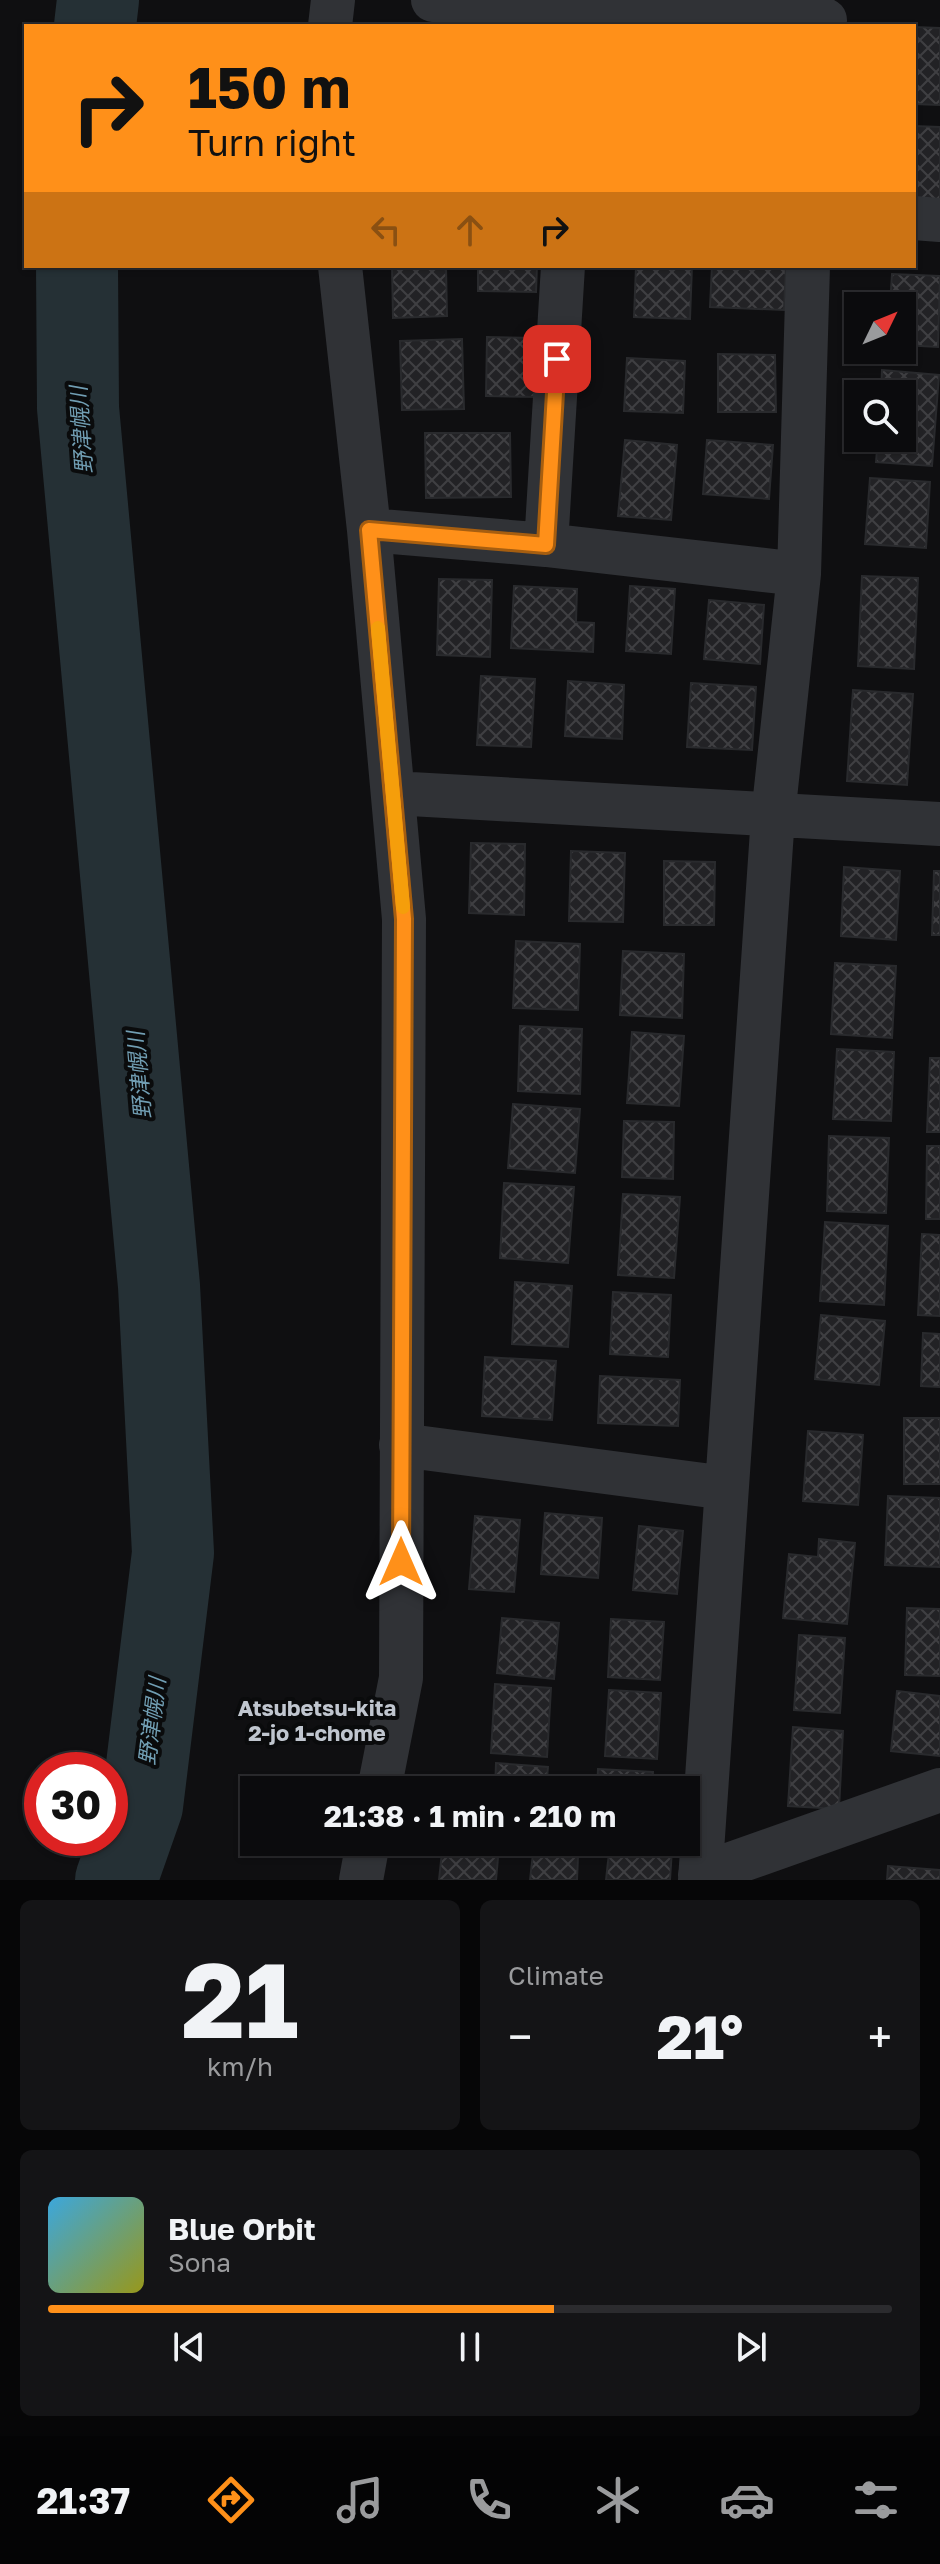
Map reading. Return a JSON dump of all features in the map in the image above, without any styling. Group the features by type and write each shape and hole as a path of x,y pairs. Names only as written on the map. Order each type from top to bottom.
{"street":[{"path":"330,24 333,0"},
{"path":"433,0 578,17 825,15"},
{"path":"916,218 940,220"},
{"path":"340,268 369,530 404,919 401,1678 382,1776"},
{"path":"546,545 563,268"},
{"path":"808,268 799,574 773,816 700,1878 940,1790"},
{"path":"369,530 546,545 799,574"},
{"path":"393,793 940,824"},
{"path":"401,1445 726,1488"},
{"path":"361,1880 365,1856"}],"building":[{"path":"916,27 940,28 940,105 916,104"},
{"path":"916,126 940,127 940,201 916,200"},
{"path":"392,268 446,268 447,316 393,318"},
{"path":"478,268 537,268 536,292 478,291"},
{"path":"636,268 692,268 690,319 634,317"},
{"path":"712,268 786,268 784,310 710,307"},
{"path":"892,274 940,276 938,347 916,346 916,292 891,292"},
{"path":"487,337 538,338 537,397 486,396"},
{"path":"462,339 464,409 402,410 400,341"},
{"path":"718,354 775,355 776,412 718,412"},
{"path":"627,358 685,361 683,413 624,411"},
{"path":"882,370 939,375 932,466 876,462 877,452 916,452 916,380 882,380"},
{"path":"425,433 510,433 511,497 426,498"},
{"path":"625,440 677,445 671,520 618,516"},
{"path":"707,440 773,445 769,499 703,494"},
{"path":"870,478 930,482 926,548 865,544"},
{"path":"862,576 918,578 914,669 858,666"},
{"path":"439,579 492,580 490,657 437,655"},
{"path":"514,586 577,589 576,622 594,623 593,652 511,648"},
{"path":"630,586 675,589 671,654 626,651"},
{"path":"709,600 764,605 760,664 704,659"},
{"path":"481,676 535,679 531,747 477,745"},
{"path":"568,681 624,685 622,739 565,736"},
{"path":"691,683 756,687 752,750 687,747"},
{"path":"853,690 913,694 907,785 847,781"},
{"path":"471,843 525,844 524,915 469,913"},
{"path":"571,851 625,853 623,922 569,921"},
{"path":"664,861 715,862 714,925 664,925"},
{"path":"844,867 900,871 896,940 841,936"},
{"path":"934,871 940,871 940,935 932,935"},
{"path":"516,941 580,944 578,1010 513,1008"},
{"path":"623,951 684,954 682,1018 620,1015"},
{"path":"835,963 896,966 892,1038 831,1034"},
{"path":"520,1026 582,1029 580,1094 518,1091"},
{"path":"632,1032 684,1036 679,1106 627,1103"},
{"path":"837,1049 894,1052 891,1121 833,1119"},
{"path":"930,1058 940,1058 940,1132 927,1132"},
{"path":"513,1104 580,1109 575,1173 508,1168"},
{"path":"624,1121 674,1122 673,1179 622,1177"},
{"path":"829,1136 889,1138 886,1213 827,1211"},
{"path":"927,1146 940,1146 940,1219 926,1219"},
{"path":"504,1183 574,1187 568,1263 500,1258"},
{"path":"623,1194 680,1197 674,1278 618,1275"},
{"path":"825,1222 888,1226 884,1305 820,1301"},
{"path":"922,1234 940,1235 940,1316 918,1315"},
{"path":"515,1282 572,1286 568,1347 512,1344"},
{"path":"613,1292 671,1295 668,1357 610,1354"},
{"path":"821,1315 885,1321 879,1385 815,1379"},
{"path":"923,1333 940,1334 940,1387 921,1386"},
{"path":"485,1357 556,1361 552,1420 482,1416"},
{"path":"600,1376 680,1380 678,1426 598,1423"},
{"path":"904,1418 940,1418 940,1484 904,1484"},
{"path":"808,1431 863,1435 858,1505 803,1501"},
{"path":"888,1496 940,1498 940,1567 885,1565"},
{"path":"545,1513 602,1518 598,1578 541,1574"},
{"path":"475,1516 520,1520 514,1592 469,1589"},
{"path":"639,1526 683,1531 677,1594 633,1590"},
{"path":"819,1539 855,1543 847,1624 783,1618 789,1554 818,1557"},
{"path":"907,1608 940,1609 940,1676 905,1675"},
{"path":"502,1618 559,1623 554,1679 497,1673"},
{"path":"611,1619 664,1622 660,1680 608,1677"},
{"path":"799,1635 845,1638 840,1713 794,1710"},
{"path":"495,1684 551,1688 547,1757 491,1753"},
{"path":"609,1690 661,1693 657,1759 605,1756"},
{"path":"897,1691 940,1696 940,1756 891,1751"},
{"path":"793,1727 843,1731 839,1809 788,1806"},
{"path":"496,1763 548,1767 547,1776 496,1776"},
{"path":"598,1769 653,1772 653,1776 598,1776"},
{"path":"442,1856 498,1856 496,1880 439,1880"},
{"path":"533,1856 578,1857 577,1880 530,1880"},
{"path":"609,1856 672,1856 670,1880 606,1880"},
{"path":"888,1866 940,1870 940,1880 887,1880"}],"waterway":[{"name":"野津幌川","path":"95,24 98,0"},
{"name":"野津幌川","path":"77,268 78,408 159,1286 173,1553 142,1806 116,1880"}],"slow traffic":[{"path":"378,628 403,907"}],"district":[{"name":"Atsubetsu-kita 2-jo 1-chome","path":"317,1720"}],"route":[{"path":"401,1562 404,919 369,530 546,545 557,359"}]}
